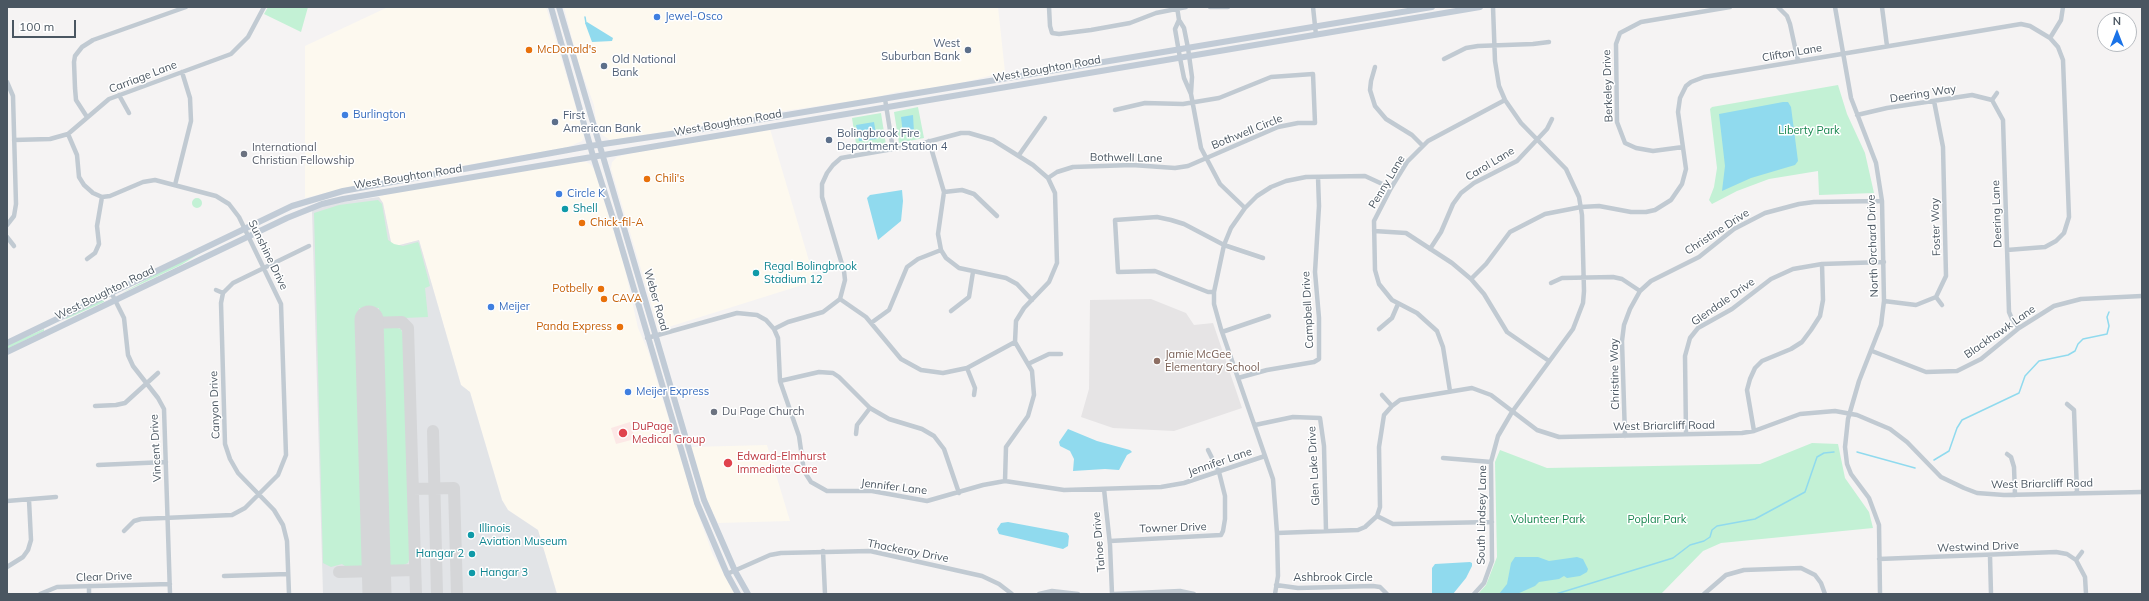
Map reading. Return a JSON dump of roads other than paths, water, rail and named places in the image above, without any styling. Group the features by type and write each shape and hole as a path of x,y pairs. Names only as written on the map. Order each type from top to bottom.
{"main road":[{"name":"Weber Road","path":"551,7 590,146 620,241 647,338 699,508 727,574 738,594"},
{"name":"Weber Road","path":"559,7 704,500 735,571 748,594"},
{"name":"West Boughton Road","path":"7,343 292,206 343,191 590,146 885,99 1432,7"},
{"name":"West Boughton Road","path":"7,352 248,236 315,206 343,199 886,106 1480,7"},
{"path":"620,241 624,244 631,264 636,266"}],"street":[{"path":"87,117 78,103 75,88 74,62 82,47 93,40 186,7"},
{"name":"Carriage Lane","path":"14,140 50,139 68,134 102,104 119,95 224,57 237,50 248,37 264,7"},
{"path":"1049,7 1052,33 1059,34 1130,23 1156,13 1186,7"},
{"path":"1210,7 1228,7"},
{"path":"1314,7 1314,27 1316,35"},
{"name":"South Lindsey Lane","path":"1474,594 1484,583 1491,567 1491,462 1498,436 1512,412 1573,329 1582,303 1584,277 1581,207 1572,178 1566,169 1521,123 1505,100 1496,73 1493,7"},
{"name":"Berkeley Drive","path":"1684,147 1653,151 1636,148 1625,144 1617,122 1616,44 1620,33 1641,22 1730,7"},
{"path":"1778,7 1787,16 1790,24 1798,61"},
{"name":"North Orchard Drive","path":"1835,7 1850,94 1876,163 1882,201 1884,301 1881,325 1859,381 1850,413 1846,432 1845,456 1851,474 1873,506 1879,525 1880,594"},
{"path":"1882,7 1887,46"},
{"path":"2050,38 2060,20 2063,7"},
{"path":"1177,8 1179,20 1184,28 1188,48 1192,77 1192,103 1199,141 1206,159 1220,184 1244,208"},
{"path":"1179,20 1175,29 1178,50 1184,78 1191,94"},
{"name":"Clifton Lane","path":"1471,279 1486,264 1505,237 1513,230 1549,212 1581,207 1605,206 1641,213 1661,207 1674,197 1684,179 1686,164 1678,112 1680,98 1686,86 1704,77 2016,24 2030,26 2050,38 2058,47 2064,66 2069,217 2066,234 2056,241 2044,247 2007,250"},
{"path":"1444,59 1466,48 1549,42"},
{"path":"1375,67 1370,90 1375,106 1386,119 1412,135 1422,146"},
{"path":"175,185 191,121 190,98 182,72"},
{"name":"Bothwell Circle","path":"1192,103 1219,98 1271,77 1312,74 1314,123 1298,123 1278,127 1206,159"},
{"path":"7,82 13,96 16,210 7,225"},
{"path":"1992,100 1997,93"},
{"path":"119,95 129,113"},
{"name":"Deering Way","path":"1857,115 1972,95 1992,100"},
{"path":"885,99 893,149"},
{"name":"Penny Lane","path":"1450,391 1443,347 1439,335 1422,316 1398,304 1386,295 1377,282 1375,270 1374,221 1391,188 1407,162 1422,146 1437,134 1505,100"},
{"name":"Deering Lane","path":"1992,100 2003,120 2009,312 2019,328"},
{"name":"Foster Way","path":"1934,101 1943,147 1946,276 1936,297"},
{"path":"1115,110 1145,103 1192,103"},
{"path":"1019,156 1045,118"},
{"name":"Carol Lane","path":"1430,249 1441,232 1453,204 1461,193 1474,183 1513,163 1538,139 1552,119"},
{"path":"647,338 737,313 757,315 766,320 774,329 788,322 823,312 840,298 844,290 844,271 822,197 822,184 830,169 841,158 893,149 961,133 976,134 993,140 1040,169 1048,178 1056,201 1057,263 1049,282 1032,300 1016,321 1014,342 1028,364 1033,380 1033,402 1028,416 1006,447 1005,481"},
{"path":"68,134 76,148 81,181 93,193 102,197 97,226 99,244 95,253 87,259"},
{"path":"929,141 944,192 938,234 941,250 952,263 959,268 1006,278 1017,284 1032,300"},
{"name":"Bothwell Lane","path":"1048,178 1057,172 1074,167 1132,166 1175,168 1188,166 1206,159"},
{"path":"1275,594 1277,533 1275,494 1265,456 1217,317 1214,292 1224,245 1231,228 1244,208 1257,196 1271,187 1299,178 1365,176 1391,188"},
{"name":"Campbell Drive","path":"1238,378 1267,370 1314,362 1319,359 1320,318 1315,272 1318,227 1318,177"},
{"name":"Sunshine Drive","path":"102,197 118,194 150,180 175,185 223,200 235,210 281,304 286,455 278,475 245,508 228,516 141,519 134,521 124,531"},
{"path":"944,192 962,190 974,194 997,216"},
{"name":"Christine Drive","path":"1640,291 1661,274 1699,257 1734,229 1764,213 1799,204 1814,202 1882,201"},
{"path":"1214,292 1208,292 1155,271 1118,272 1116,220 1157,217 1171,220 1184,224 1224,245 1263,258"},
{"path":"1374,231 1406,233 1471,279 1484,294 1507,332 1518,342 1549,361"},
{"path":"7,237 14,246"},
{"path":"216,290 224,293 233,283 309,246"},
{"path":"871,323 889,310 907,267 918,259 941,250"},
{"name":"Glendale Drive","path":"1686,434 1685,356 1688,344 1694,333 1704,324 1732,309 1771,279 1793,269 1822,264 1884,262"},
{"path":"1754,431 1747,390 1750,379 1755,368 1762,361 1791,349 1802,342 1820,316 1823,300 1822,264"},
{"path":"951,312 969,297 973,272"},
{"path":"1551,283 1562,278 1613,277 1622,279 1640,291"},
{"name":"Christine Way","path":"1625,436 1622,341 1624,325 1630,309 1640,291"},
{"name":"Vincent Drive","path":"111,292 124,318 130,360 139,376 158,398 164,409 170,594"},
{"name":"Canyon Drive","path":"224,293 221,303 226,444 230,459 238,473 274,510 286,532 289,594"},
{"name":"Blackhawk Lane","path":"1872,351 1926,372 1948,373 1966,368 1981,359 2019,328 2054,306 2081,299 2142,296"},
{"path":"1884,301 1916,304 1936,297 1942,305"},
{"path":"840,298 860,311 895,353 914,367 932,372 943,373 967,368 1014,342"},
{"path":"1379,329 1392,318 1398,304"},
{"path":"1222,332 1269,316"},
{"name":"Jennifer Lane","path":"774,329 779,343 780,381 799,436 804,471 807,477 816,486 827,491 872,491 921,501 935,500 1005,481 1057,490 1161,487 1184,483 1265,456"},
{"path":"1028,364 1049,354 1061,354"},
{"path":"967,368 975,388 974,395"},
{"path":"780,381 819,372 833,373 839,376 870,408 889,419 922,429 934,436 944,449 959,493"},
{"path":"95,406 125,403 158,373"},
{"name":"West Briarcliff Road","path":"1392,406 1400,400 1472,388 1491,395 1537,430 1551,436 1574,437 1754,431 1800,414 1824,411 1850,413 1890,429 1907,442 1933,470 1951,483 1977,493 2015,495 2142,492"},
{"path":"1277,533 1358,530 1365,527 1377,516 1380,500 1380,435 1384,415 1392,406 1382,395"},
{"path":"2067,404 2074,410 2077,493"},
{"path":"856,434 857,425 870,408"},
{"name":"Glen Lake Drive","path":"1255,426 1293,417 1320,418 1324,446 1326,531"},
{"path":"1208,450 1219,472"},
{"path":"2007,454 2011,457 2014,468 2015,495"},
{"path":"1443,458 1491,462"},
{"path":"98,465 166,462"},
{"name":"Towner Drive","path":"1110,541 1221,535 1224,527 1226,506 1219,472"},
{"name":"Tahoe Drive","path":"1104,489 1110,541 1113,594"},
{"path":"7,501 56,497"},
{"path":"7,567 23,557 28,550 30,540 29,500"},
{"path":"1377,516 1393,524 1492,522"},
{"path":"823,551 825,594"},
{"name":"Thackeray Drive","path":"727,574 770,555 823,551 870,551 970,572 989,579 1012,594"},
{"name":"Westwind Drive","path":"1879,559 1990,556 2056,552 2067,554 2076,560"},
{"path":"2082,552 2076,560 2085,577 2086,594"},
{"path":"1990,556 1991,594"},
{"path":"1704,594 1726,575 1744,570 1802,568 1815,575 1821,583 1825,594"},
{"path":"224,576 288,574"},
{"name":"Clear Drive","path":"40,594 57,587 170,584"},
{"name":"Ashbrook Circle","path":"1276,585 1298,588 1373,586 1380,587 1388,594"},
{"path":"89,586 89,594"},
{"path":"1039,594 1052,591 1078,594"},
{"path":"1113,594 1180,591 1194,594"}],"water":[{"path":"587,22 613,38 612,41 592,42 585,23"},
{"path":"1788,102 1791,107 1798,161 1795,165 1751,178 1722,191 1725,166 1719,114"},
{"path":"913,115 914,132 903,134 901,117"},
{"path":"874,122 877,139 859,141 856,125"},
{"path":"902,190 903,201 901,221 878,240 867,198 870,195"},
{"path":"1068,429 1097,441 1130,450 1132,452 1127,455 1119,470 1105,469 1073,471 1074,459 1070,451 1060,446 1059,442"},
{"path":"1008,522 1067,533 1069,536 1068,546 1063,549 999,534 997,529 1001,523"},
{"path":"1515,557 1538,557 1549,561 1577,557 1583,559 1588,569 1587,572 1580,576 1567,578 1564,576 1559,579 1539,582 1535,586 1517,594 1499,594 1507,584 1511,563"},
{"path":"1472,563 1472,566 1466,578 1453,594 1432,594 1432,568 1435,564"}],"waterway":[{"path":"585,17 586,23"},
{"path":"1934,460 1949,451 1957,428 1962,420 2019,393 2025,376 2039,361 2068,355 2075,351 2078,344 2083,339 2107,334 2109,326 2107,317 2109,312"},
{"path":"1556,594 1673,558 1690,545 1704,541 1710,537 1712,530 1717,526 1755,519 1805,492 1817,457 1824,453 1834,452"},
{"path":"1857,452 1915,468"}],"place":[{"name":"Jewel-Osco","path":"657,17"},
{"name":"McDonald's","path":"529,50"},
{"name":"West Suburban Bank","path":"968,50"},
{"name":"Old National Bank","path":"604,66"},
{"name":"Burlington","path":"345,115"},
{"name":"First American Bank","path":"555,122"},
{"name":"Bolingbrook Fire Department Station 4","path":"829,140"},
{"name":"International Christian Fellowship","path":"244,154"},
{"name":"Chili's","path":"647,179"},
{"name":"Circle K","path":"559,194"},
{"name":"Shell","path":"565,209"},
{"name":"Chick-fil-A","path":"582,223"},
{"name":"Regal Bolingbrook Stadium 12","path":"756,273"},
{"name":"Potbelly","path":"601,289"},
{"name":"CAVA","path":"604,299"},
{"name":"Meijer","path":"491,307"},
{"name":"Panda Express","path":"620,327"},
{"name":"Jamie McGee Elementary School","path":"1157,361"},
{"name":"Meijer Express","path":"628,392"},
{"name":"Du Page Church","path":"714,412"},
{"name":"DuPage Medical Group","path":"623,433"},
{"name":"Edward-Elmhurst Immediate Care","path":"728,463"},
{"name":"Illinois Aviation Museum","path":"471,535"},
{"name":"Hangar 2","path":"472,554"},
{"name":"Hangar 3","path":"472,573"}],"park label":[{"name":"Liberty Park","path":"1809,131"},
{"name":"Volunteer Park","path":"1548,520"},
{"name":"Poplar Park","path":"1657,520"}]}
